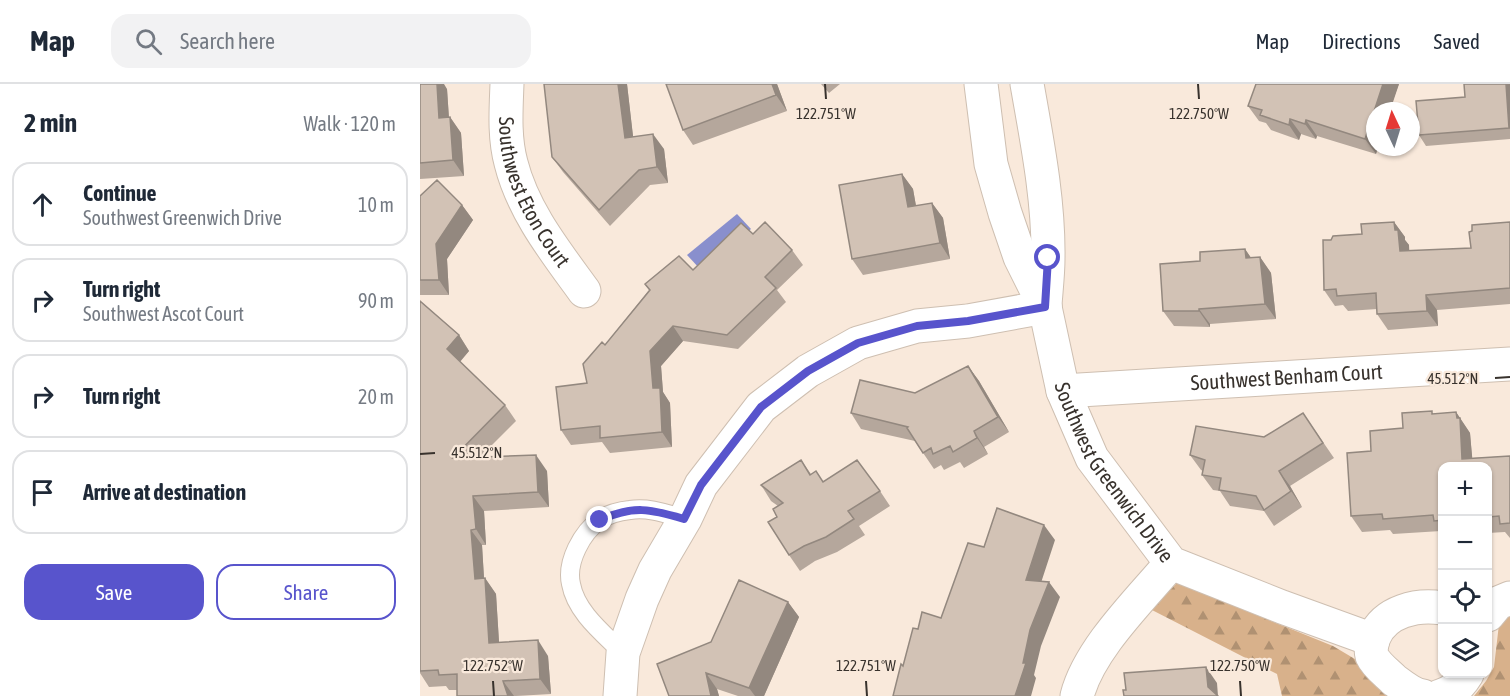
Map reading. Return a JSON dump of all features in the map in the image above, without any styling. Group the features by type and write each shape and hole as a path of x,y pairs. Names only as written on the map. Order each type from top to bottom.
{"street":[{"name":"Southwest Eton Court","path":"507,84 507,135 510,161 518,187 546,240 584,291"},
{"name":"Southwest Greenwich Drive","path":"981,84 991,164 1005,213 1020,257 1045,307 1063,391 1092,458 1171,563 1281,607 1373,640"},
{"name":"Southwest Greenwich Drive","path":"1027,84 1037,140 1046,220 1048,258 1045,307"},
{"path":"620,696 622,653 634,617 655,570 701,485 761,407 808,371 858,343 917,326 968,321 1045,307"},
{"name":"Southwest Benham Court","path":"1063,391 1510,364"},
{"path":"1077,696 1081,680 1101,646 1171,563"},
{"path":"1492,610 1498,603 1510,598"},
{"path":"1422,696 1397,682 1376,663 1371,654 1373,640 1384,623 1397,613 1412,608 1438,607"},
{"path":"1442,696 1453,691 1465,678"}],"lane":[{"path":"622,653 591,620 576,599 570,582 572,561 579,543 600,520 632,509 655,510 684,519"}],"green space":[{"path":"1177,583 1333,646 1365,665 1399,696 1282,696 1277,674 1150,609"},
{"path":"1510,607 1510,696 1474,696 1488,678 1492,678 1499,624"}],"water":[{"path":"737,214 751,229 701,270 687,255"}],"building":[{"path":"420,84 437,84 439,118 450,117 453,160 420,163"},
{"path":"544,84 618,84 625,138 653,134 657,167 639,170 599,210 552,157"},
{"path":"666,84 772,84 776,95 683,130"},
{"path":"1256,84 1383,84 1377,102 1366,102 1365,139 1306,120 1305,124 1290,119 1289,125 1260,115 1262,110 1248,106"},
{"path":"1464,84 1506,84 1509,128 1420,135 1420,102 1416,101 1465,97"},
{"path":"902,174 908,207 932,203 940,243 852,259 839,185"},
{"path":"437,180 462,205 436,244 439,280 420,280 420,196"},
{"path":"765,222 792,250 765,277 776,288 727,335 673,326 650,351 653,388 660,388 662,432 600,438 600,426 561,430 556,387 587,383 583,364 602,342 605,345 650,290 645,284 679,256 693,270 741,223 753,234"},
{"path":"1394,222 1395,230 1398,230 1400,251 1471,248 1469,232 1472,231 1472,225 1510,222 1510,288 1426,295 1427,311 1377,314 1376,293 1337,296 1336,289 1324,290 1323,240 1331,240 1333,236 1362,234 1361,224"},
{"path":"1245,249 1246,258 1260,257 1265,304 1199,309 1199,311 1163,311 1160,264 1200,261 1200,252"},
{"path":"420,301 459,335 447,349 505,405 453,458 536,455 538,492 473,496 476,529 471,530 475,579 485,578 489,643 538,640 540,679 503,681 508,696 457,696 457,674 439,675 438,670 420,671"},
{"path":"968,366 998,417 974,431 977,438 953,452 950,446 933,454 931,448 923,453 908,427 851,413 860,380 915,393"},
{"path":"1456,412 1457,418 1460,418 1462,459 1510,456 1510,523 1500,524 1499,516 1492,517 1492,462 1438,462 1438,521 1434,521 1433,515 1383,519 1382,514 1351,516 1347,453 1371,451 1370,431 1403,428 1402,413"},
{"path":"1303,413 1323,443 1279,471 1291,491 1264,510 1256,496 1219,490 1221,478 1202,475 1205,460 1190,455 1196,426 1264,437"},
{"path":"801,460 810,475 816,471 823,482 857,460 880,491 848,511 854,519 826,537 789,555 768,522 777,517 773,509 783,503 761,485"},
{"path":"997,508 1044,525 1026,580 1049,582 1030,630 1023,663 1026,663 1015,696 893,696 913,628 918,629 922,612 941,618 968,543 984,547"},
{"path":"739,580 788,602 749,688 706,673 711,696 669,696 657,664 711,642"},
{"path":"1206,667 1208,687 1218,696 1124,696 1123,690 1126,690 1124,673"}],"route":[{"path":"600,520 632,509 655,510 684,519 701,485 761,407 808,371 858,343 917,326 968,321 1045,307 1048,258"}]}
